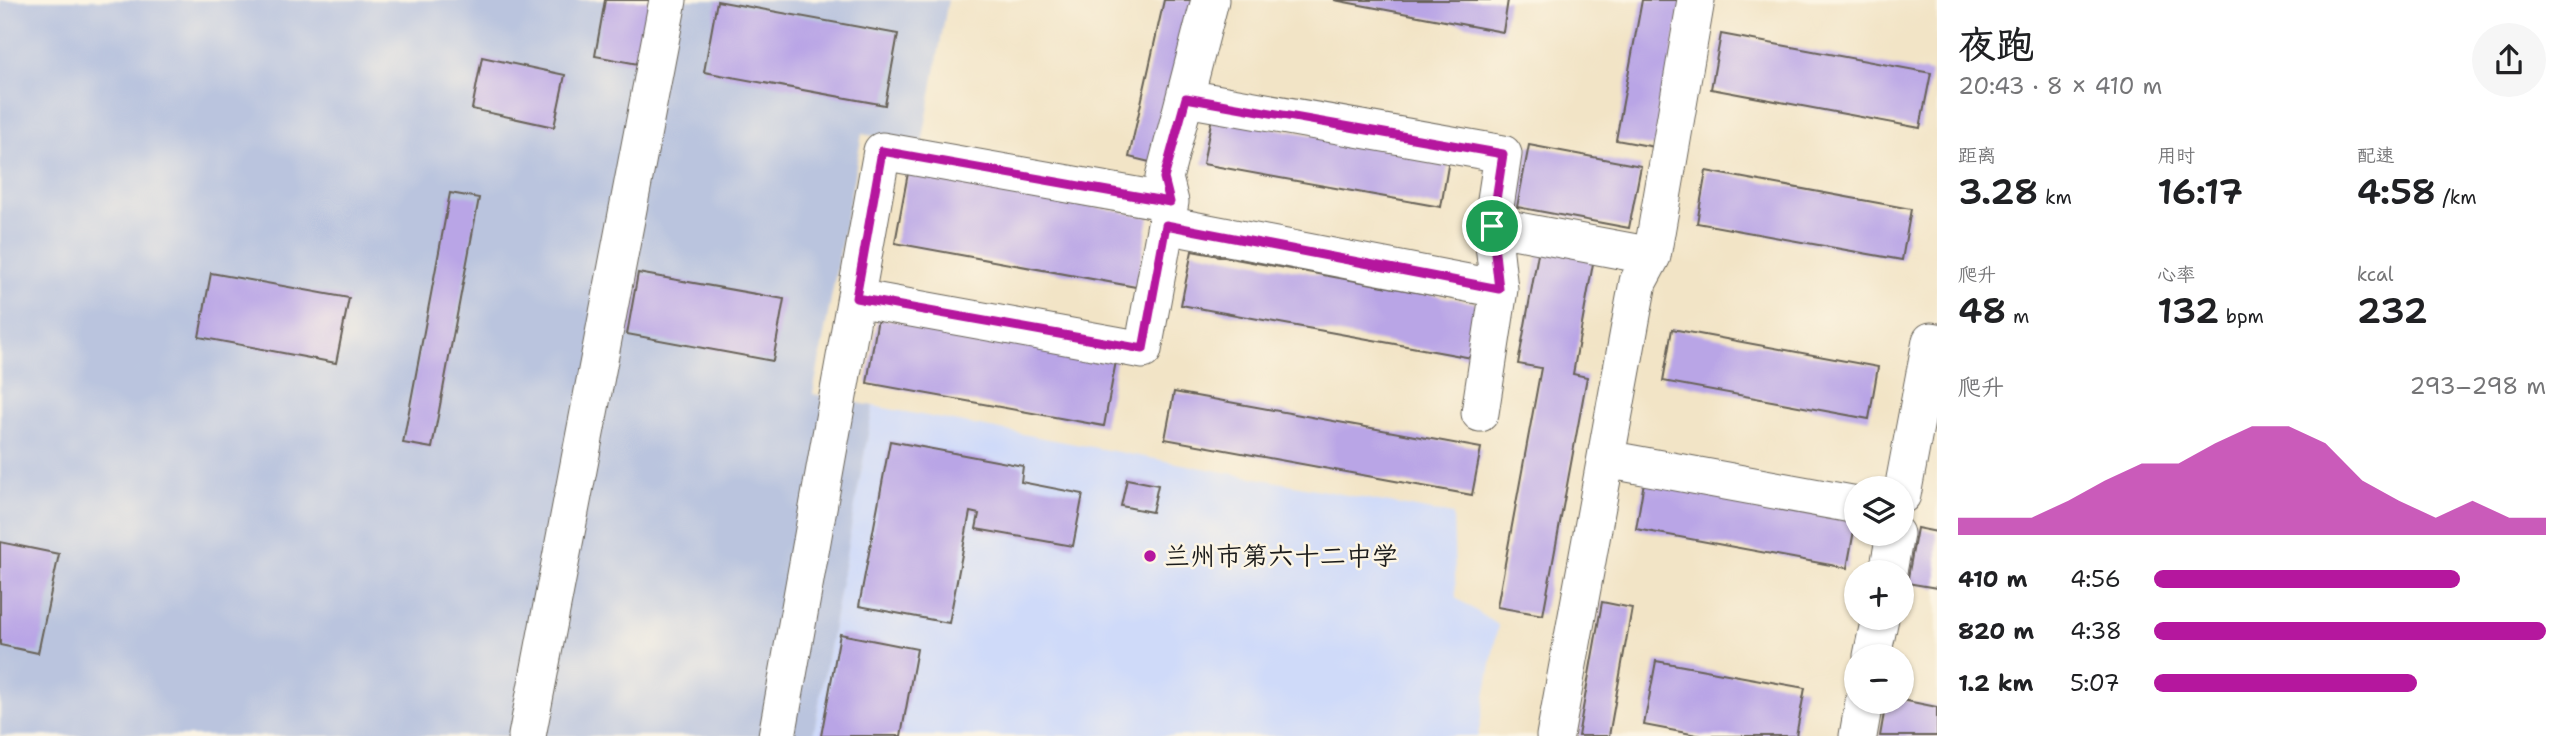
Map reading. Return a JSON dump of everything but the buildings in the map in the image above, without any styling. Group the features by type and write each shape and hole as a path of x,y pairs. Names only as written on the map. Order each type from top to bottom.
{"street":[{"path":"527,736 668,0"},
{"path":"856,298 1143,349 1168,213 1164,178 1210,0"},
{"path":"1555,736 1638,282 1652,256 1696,0"},
{"path":"1186,98 1503,154 1492,226 1499,289 1480,413"},
{"path":"778,736 882,151 1499,289"},
{"path":"1492,226 1652,256"},
{"path":"1906,476 1931,341 1937,342"},
{"path":"1605,459 1844,503"},
{"path":"1858,736 1862,714"}],"shaded area":[{"path":"0,0 948,0 922,144 862,134 813,394 873,406 813,736 0,736"},
{"name":"兰州市第六十二中学","path":"873,406 1453,515 1456,598 1498,625 1478,736 813,736"}],"place":[{"name":"兰州市第六十二中学","path":"1150,556"}],"route":[{"path":"1186,98 1503,154 1492,226 1499,289 1166,225 1143,349 856,298 882,151 1170,202 1164,178 1186,98"}]}
